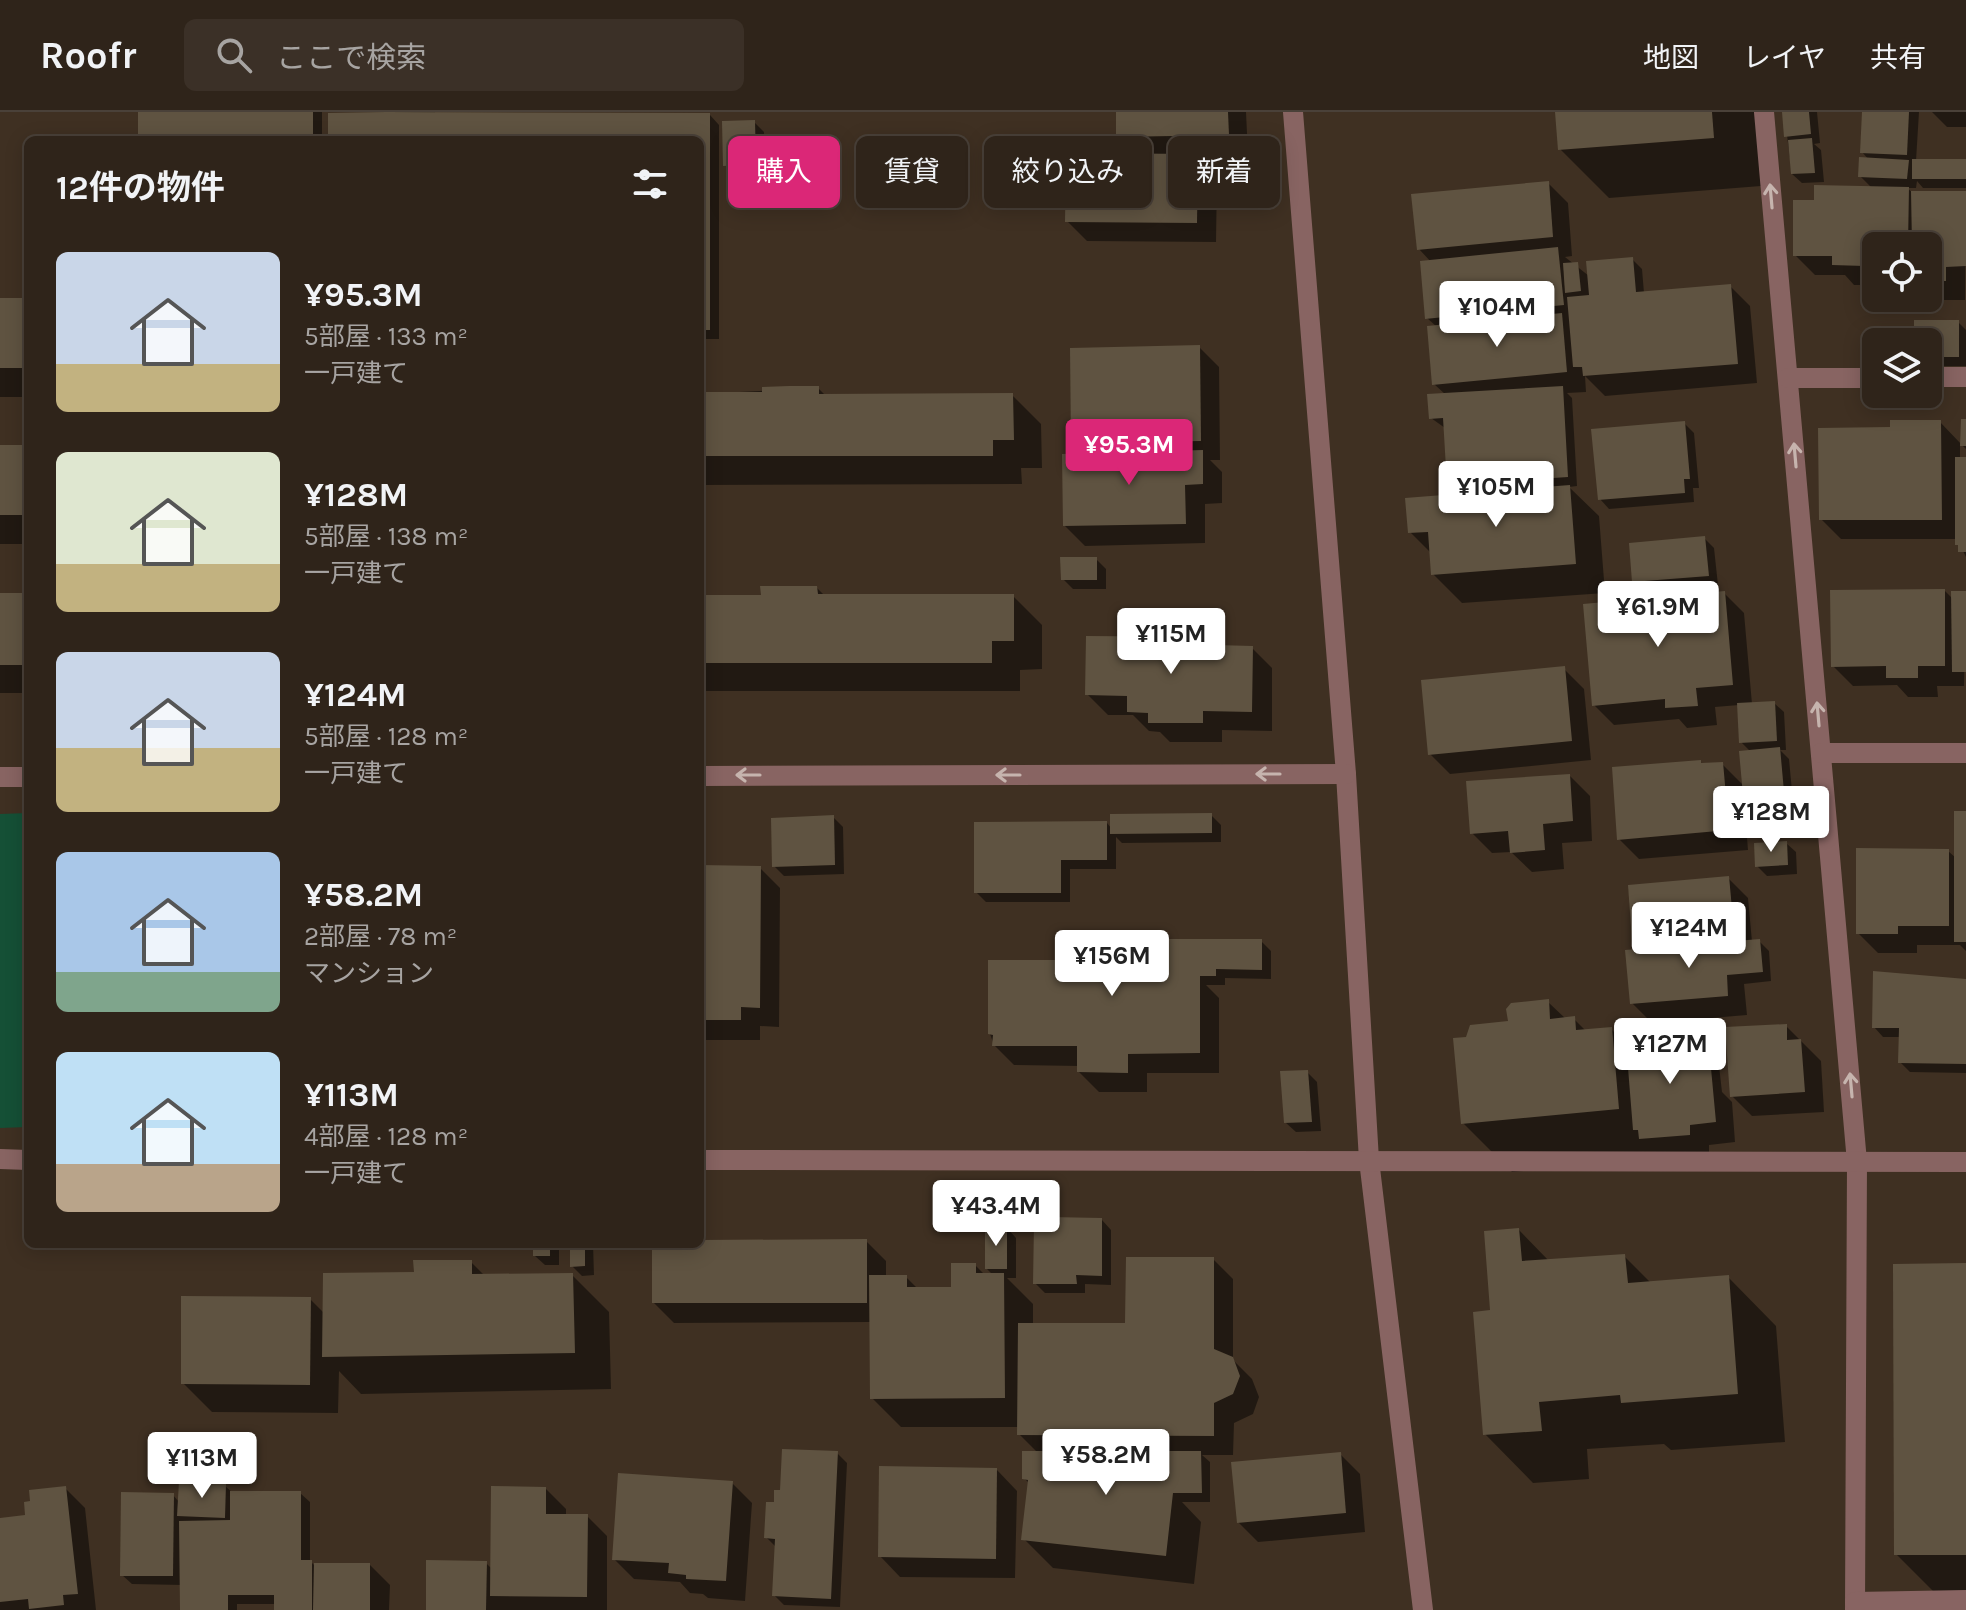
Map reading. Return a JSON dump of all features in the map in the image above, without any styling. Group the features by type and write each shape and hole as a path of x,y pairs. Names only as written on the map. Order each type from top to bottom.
{"street":[{"path":"1293,112 1346,774 1369,1160 1423,1610"},
{"path":"1764,112 1857,1162 1855,1606 1966,1600"},
{"path":"1942,377 1966,377"},
{"path":"1788,378 1862,378"},
{"path":"1821,753 1966,753"},
{"path":"704,776 1346,774"},
{"path":"0,777 24,777"},
{"path":"0,1159 24,1160"},
{"path":"704,1160 1966,1162"}],"green space":[{"path":"24,813 24,1127 0,1128 0,814"}],"building":[{"path":"138,112 313,112 313,136 138,136"},
{"path":"1116,112 1228,112 1229,135 1116,136"},
{"path":"1555,112 1712,112 1714,138 1558,150"},
{"path":"1782,112 1809,112 1811,134 1784,137"},
{"path":"1862,112 1909,112 1907,155 1860,153"},
{"path":"328,113 710,113 710,330 704,330 704,136 328,136"},
{"path":"755,120 755,136 728,136 728,166 723,166 722,121"},
{"path":"1812,138 1815,173 1791,174 1788,140"},
{"path":"1152,154 1168,154 1168,208 1197,208 1197,223 1065,222 1065,208 1152,208"},
{"path":"1859,157 1909,160 1907,179 1858,177"},
{"path":"1912,159 1966,159 1966,179 1912,179"},
{"path":"1549,181 1553,237 1417,250 1411,194"},
{"path":"1814,185 1909,187 1908,232 1862,232 1862,266 1832,265 1832,256 1793,256 1793,200 1814,200"},
{"path":"1911,191 1966,191 1966,266 1946,267 1946,281 1942,281 1942,232 1912,232"},
{"path":"1558,247 1564,305 1425,319 1420,261"},
{"path":"1633,257 1636,292 1731,284 1738,364 1583,376 1582,367 1573,367 1567,297 1589,295 1586,261"},
{"path":"1578,262 1581,291 1565,293 1563,263"},
{"path":"0,298 24,298 24,368 0,368"},
{"path":"1562,313 1567,372 1432,385 1427,326"},
{"path":"1914,320 1959,320 1959,357 1942,357 1942,328 1914,328"},
{"path":"1200,345 1201,441 1071,443 1070,348"},
{"path":"819,386 819,394 1013,393 1014,440 993,440 993,456 704,456 704,392 762,392 762,387"},
{"path":"1563,386 1568,477 1447,485 1443,418 1429,419 1427,394"},
{"path":"1961,419 1966,419 1966,446 1960,446"},
{"path":"1890,420 1941,420 1942,520 1819,520 1818,428 1890,427"},
{"path":"1685,421 1690,479 1684,479 1685,493 1598,500 1591,429"},
{"path":"0,445 24,445 24,515 0,515"},
{"path":"1203,450 1203,484 1185,485 1186,524 1063,526 1062,454"},
{"path":"1955,457 1966,457 1966,552 1958,552 1958,545 1955,545"},
{"path":"1570,485 1576,564 1431,575 1428,532 1408,533 1405,498"},
{"path":"1705,536 1709,576 1632,582 1629,543"},
{"path":"1060,557 1097,557 1097,580 1061,580"},
{"path":"760,586 817,586 818,594 1014,594 1014,641 992,641 992,663 704,663 704,595 761,595"},
{"path":"1945,589 1945,666 1918,666 1918,678 1886,678 1886,666 1831,667 1830,590"},
{"path":"1725,591 1733,685 1696,688 1698,706 1665,708 1665,699 1592,706 1583,604"},
{"path":"1951,591 1966,591 1966,672 1952,672"},
{"path":"0,593 24,593 24,665 0,665"},
{"path":"1086,636 1215,637 1215,645 1253,646 1252,712 1203,711 1203,723 1148,723 1148,713 1127,712 1127,696 1085,695"},
{"path":"1565,666 1572,741 1428,755 1421,680"},
{"path":"1775,701 1777,741 1739,743 1737,703"},
{"path":"1780,747 1787,825 1746,828 1739,751"},
{"path":"1701,760 1701,763 1723,762 1729,830 1617,840 1612,767"},
{"path":"1570,774 1573,821 1543,824 1545,850 1510,853 1508,831 1470,834 1466,781"},
{"path":"1954,811 1966,811 1966,942 1954,942"},
{"path":"1212,813 1212,833 1110,834 1110,814"},
{"path":"834,815 835,865 772,867 771,818"},
{"path":"1107,821 1107,860 1061,860 1061,893 974,893 974,822"},
{"path":"1787,841 1788,865 1755,867 1754,843"},
{"path":"1856,848 1949,849 1949,926 1898,926 1898,934 1856,934"},
{"path":"704,865 761,866 760,1008 741,1007 741,1020 704,1020"},
{"path":"1729,876 1734,931 1632,941 1628,885"},
{"path":"1096,939 1262,939 1262,970 1216,969 1216,976 1200,976 1200,1053 1128,1054 1128,1073 1077,1072 1077,1046 992,1046 993,1035 988,1034 988,960 1096,960"},
{"path":"1760,939 1763,972 1727,975 1728,996 1630,1004 1625,950"},
{"path":"1873,971 1966,979 1966,1064 1898,1063 1899,1028 1872,1028"},
{"path":"1549,999 1550,1019 1575,1016 1576,1030 1612,1027 1619,1109 1461,1124 1453,1038 1466,1037 1470,1025 1508,1021 1506,1009 1511,1003"},
{"path":"1787,1024 1787,1040 1801,1039 1805,1092 1730,1097 1725,1027"},
{"path":"1708,1036 1716,1122 1690,1125 1690,1135 1639,1139 1638,1130 1633,1130 1626,1043"},
{"path":"1308,1070 1312,1122 1284,1123 1280,1071"},
{"path":"1050,1217 1102,1218 1102,1276 1076,1275 1077,1284 1033,1284 1034,1223 1050,1223"},
{"path":"1007,1226 1007,1269 985,1269 985,1227"},
{"path":"1519,1228 1522,1261 1625,1254 1628,1283 1729,1275 1738,1394 1621,1403 1620,1395 1539,1402 1542,1431 1483,1435 1473,1312 1490,1310 1484,1231"},
{"path":"867,1239 867,1303 652,1303 652,1248 704,1248 704,1240"},
{"path":"533,1248 550,1248 550,1256 533,1256"},
{"path":"570,1248 585,1248 585,1266 570,1267"},
{"path":"1126,1257 1214,1257 1214,1349 1233,1357 1240,1376 1233,1394 1214,1403 1214,1436 1017,1435 1018,1323 1125,1323"},
{"path":"413,1260 472,1260 472,1274 573,1273 575,1353 322,1357 323,1273 414,1272"},
{"path":"951,1263 976,1263 976,1273 1004,1273 1005,1398 870,1399 869,1275 907,1275 907,1287 951,1287"},
{"path":"1966,1263 1966,1555 1894,1555 1893,1264"},
{"path":"181,1296 311,1297 310,1385 181,1384"},
{"path":"782,1449 838,1451 831,1599 772,1596 775,1539 764,1538 766,1502 774,1502 774,1490 780,1490"},
{"path":"1022,1451 1201,1451 1202,1493 1173,1493 1166,1556 1021,1540 1028,1480 1022,1479"},
{"path":"1341,1452 1346,1513 1237,1523 1231,1462"},
{"path":"879,1466 997,1468 996,1559 878,1557"},
{"path":"618,1473 733,1481 726,1581 686,1579 686,1575 668,1573 669,1563 612,1560"},
{"path":"179,1481 226,1484 225,1518 177,1516"},
{"path":"66,1486 78,1594 63,1595 64,1605 29,1609 28,1599 0,1602 0,1518 25,1515 24,1502 30,1501 29,1490"},
{"path":"491,1486 546,1487 546,1514 588,1514 587,1597 490,1596"},
{"path":"230,1491 301,1491 301,1560 312,1560 312,1610 274,1610 274,1595 228,1595 228,1610 180,1610 179,1521 230,1520"},
{"path":"121,1492 174,1493 173,1576 120,1576"},
{"path":"426,1560 487,1561 486,1610 426,1610"},
{"path":"314,1563 370,1563 370,1610 313,1610"}]}
